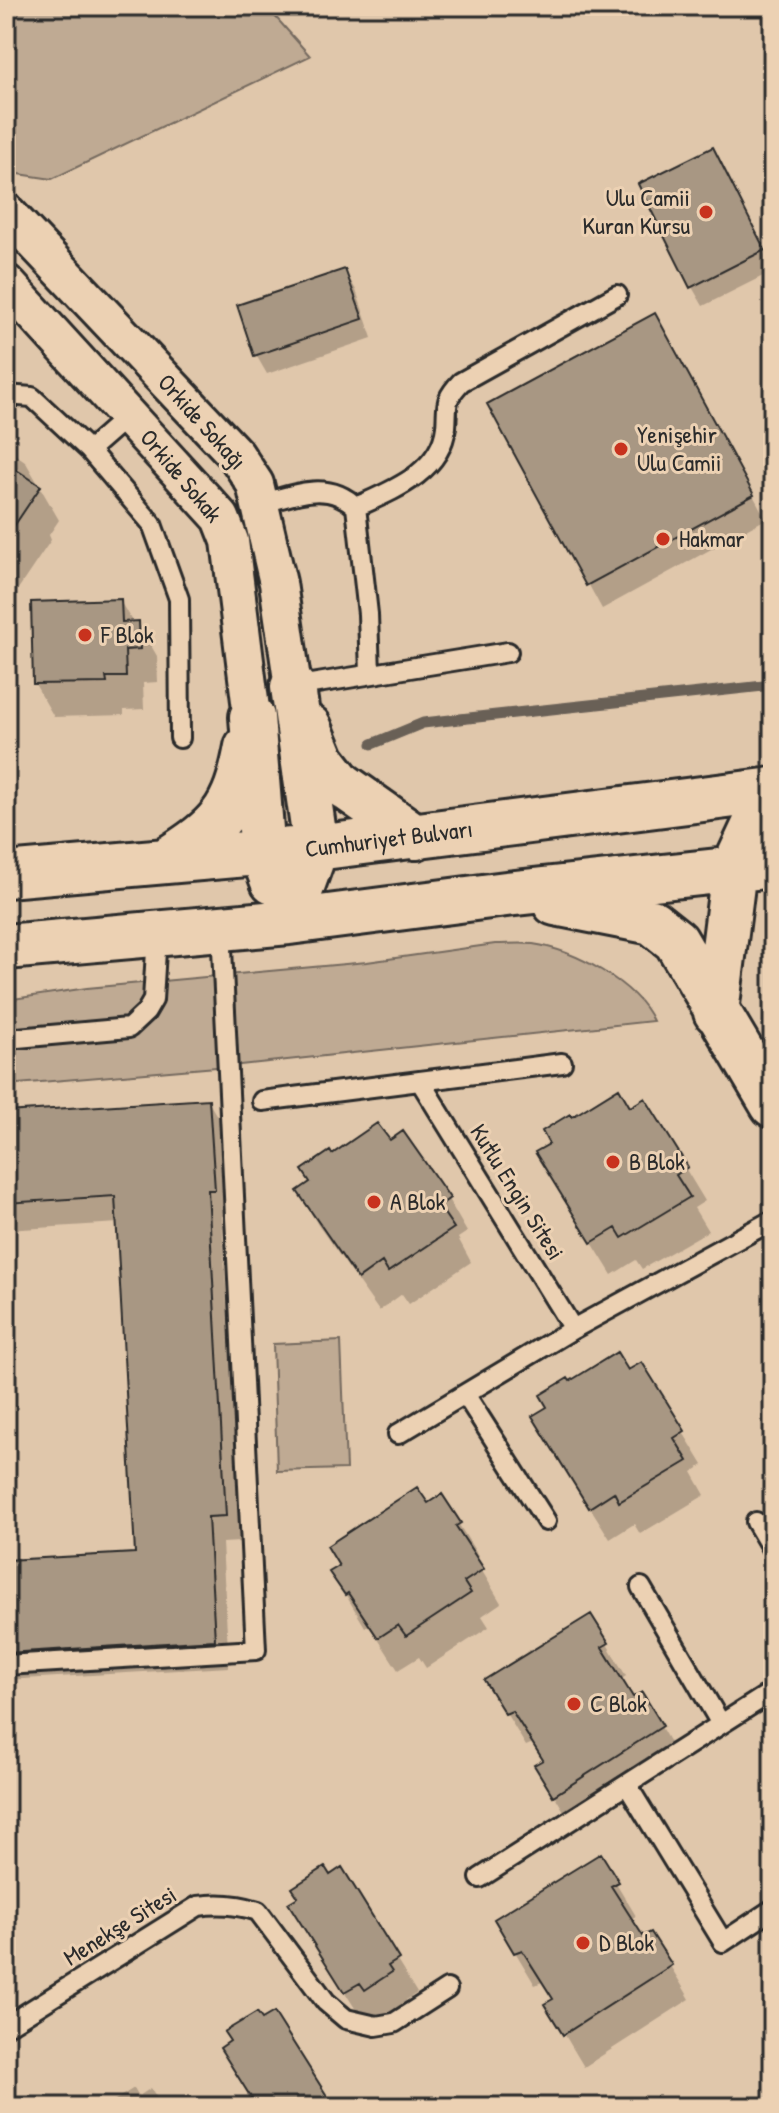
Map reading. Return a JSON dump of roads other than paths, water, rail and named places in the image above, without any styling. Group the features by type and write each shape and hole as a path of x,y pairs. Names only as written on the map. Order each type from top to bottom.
{"street":[{"name":"Orkide Sokağı","path":"6,212 236,455 255,484 278,583 293,687"},
{"name":"Orkide Sokak","path":"6,283 221,518 230,541 252,717"},
{"path":"293,687 323,761 341,784 416,837"},
{"path":"289,922 316,848 293,687"},
{"path":"252,717 263,854 289,922"},
{"path":"163,862 208,833 222,818 244,763 252,717"},
{"name":"Cumhuriyet Bulvarı","path":"6,875 263,854 772,795 716,1012"},
{"path":"6,947 289,922 754,867"},
{"path":"506,894 652,922 676,941 716,1012 772,1100"}],"lane":[{"path":"356,507 408,483 436,456 446,428 447,404 461,382 617,295"},
{"path":"6,395 32,397 89,450 152,524 179,599 180,738"},
{"path":"89,450 129,415"},
{"path":"260,504 322,489 346,497 356,507 368,614 370,674"},
{"path":"293,687 508,652"},
{"path":"6,1665 256,1650 221,928"},
{"path":"6,1039 129,1028 146,1012 153,1000 157,934"},
{"path":"262,1101 562,1063"},
{"name":"Kutlu Engin Sitesi","path":"420,1081 573,1329"},
{"path":"398,1434 573,1329 773,1220"},
{"path":"465,1394 546,1521"},
{"path":"756,1522 773,1551"},
{"path":"641,1587 721,1724"},
{"path":"480,1878 773,1691"},
{"path":"627,1785 723,1942 773,1909"},
{"name":"Menekşe Sitesi","path":"6,2026 198,1906 212,1904 242,1906 258,1911 326,2002 346,2019 376,2026 394,2023 447,1989"}],"waterway":[{"path":"372,744 423,723 773,685"}],"place":[{"name":"Ulu Camii Kuran Kursu","path":"706,212"},
{"name":"Yenişehir Ulu Camii","path":"621,449"},
{"name":"Hakmar","path":"663,539"},
{"name":"F Blok","path":"85,635"},
{"name":"B Blok","path":"613,1162"},
{"name":"A Blok","path":"374,1202"},
{"name":"C Blok","path":"574,1704"},
{"name":"D Blok","path":"583,1943"}]}
